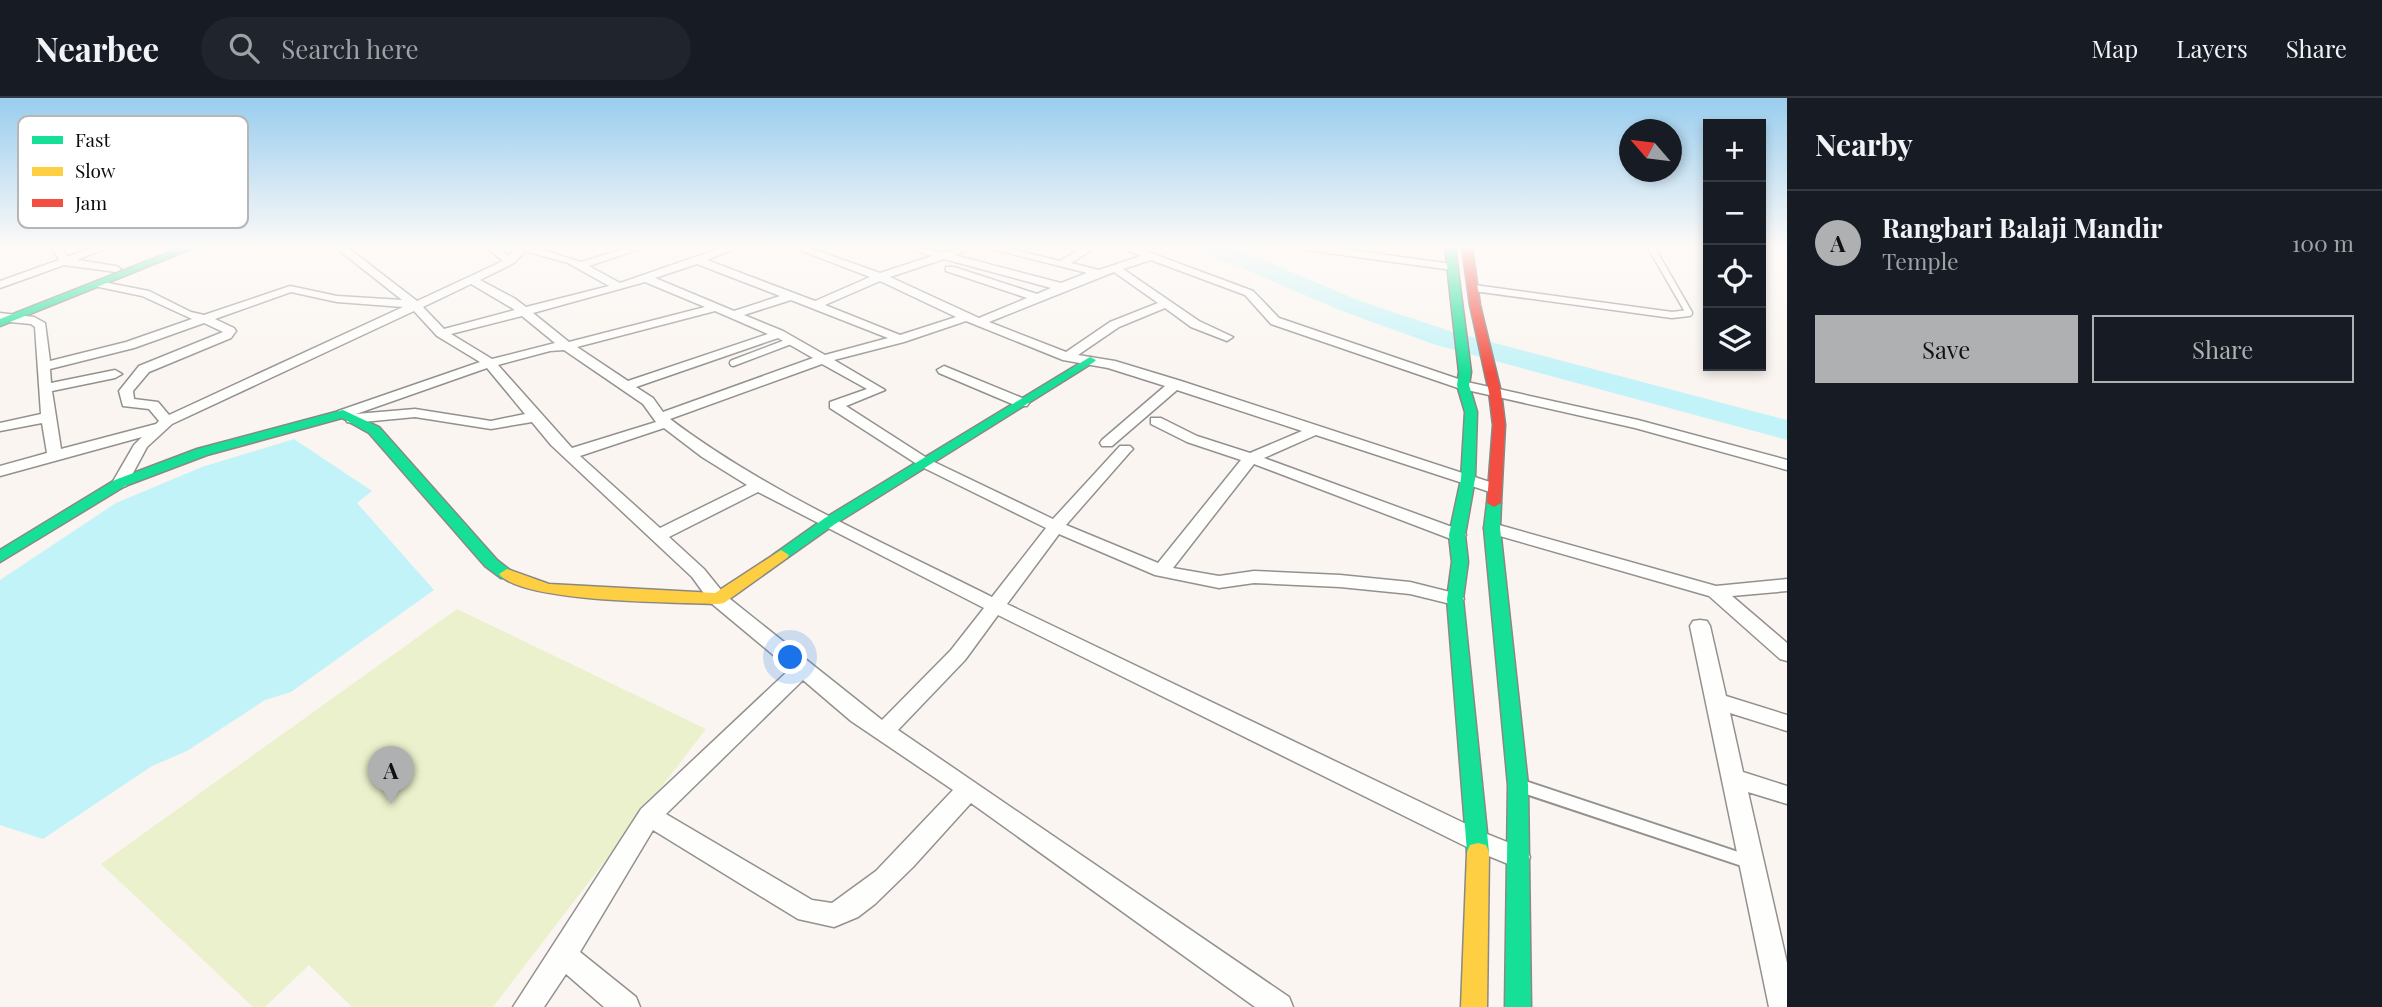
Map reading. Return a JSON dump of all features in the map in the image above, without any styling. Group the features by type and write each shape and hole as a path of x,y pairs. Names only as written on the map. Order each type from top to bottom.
{"street":[{"path":"2,319 69,289"},
{"path":"2,319 83,289"},
{"path":"126,289 145,293 187,315 202,318 230,332 144,369 126,391 128,403 153,405 162,424"},
{"path":"43,367 130,345 202,318 294,289"},
{"path":"297,289 337,299 414,304"},
{"path":"395,289 414,304 441,332 490,363 569,454 698,573 718,599 801,670 883,732 969,789 1279,1007"},
{"path":"0,471 162,424 447,289"},
{"path":"490,289 510,300 567,346 648,401 663,421 707,454 759,485 996,606 1478,841 1518,857"},
{"path":"441,332 610,289"},
{"path":"672,289 785,338 878,390 835,405 925,463 1056,526 1161,571 1219,582 1254,577 1340,581 1410,588 1455,599"},
{"path":"769,289 815,304 900,339"},
{"path":"815,304 850,289"},
{"path":"907,289 972,319 1068,357 1090,360 1176,384 1493,488"},
{"path":"1012,289 1038,298"},
{"path":"569,454 823,359 972,319 1057,289"},
{"path":"1147,289 1195,324 1227,337"},
{"path":"1239,289 1249,293 1275,321 1464,379 1787,465"},
{"path":"1454,289 1464,379 1471,412 1468,479 1457,535 1460,562 1455,599 1478,841 1474,1007"},
{"path":"1474,289 1499,425 1492,528 1518,785 1518,1007"},
{"path":"733,316 788,297"},
{"path":"1068,357 1086,340 1112,325 1141,311 1168,304"},
{"path":"0,557 120,483 202,452 347,416 490,363 714,308"},
{"path":"2,319 34,321 41,326 44,388 55,457"},
{"path":"626,386 785,338"},
{"path":"347,416 374,430 491,563 508,577 527,585 549,589 718,599 830,521 1090,360"},
{"path":"944,370 1022,403"},
{"path":"44,388 115,374"},
{"path":"1107,443 1176,384"},
{"path":"347,416 415,413 491,425 535,417"},
{"path":"0,427 50,417"},
{"path":"1156,421 1192,439 1251,458 1457,535"},
{"path":"120,483 141,445 162,424"},
{"path":"1161,571 1251,458 1316,430"},
{"path":"883,732 958,655 1056,526 1125,449"},
{"path":"658,536 759,485"},
{"path":"1492,528 1716,592 1787,585"},
{"path":"1716,592 1787,654"},
{"path":"1700,626 1751,863 1779,958 1783,1007"},
{"path":"527,1007 563,955 649,816 801,670"},
{"path":"1716,701 1787,723"},
{"path":"1733,778 1787,795"},
{"path":"649,816 807,911 832,916 852,908 969,789"},
{"path":"563,955 626,1007"}],"lane":[{"path":"1484,289 1672,315 1689,313 1675,289"},
{"path":"733,363 785,338"},
{"path":"1518,785 1751,863"}],"green space":[{"path":"457,609 706,729 493,1007 352,1007 309,965 265,1007 253,1007 101,864"}],"water":[{"path":"294,439 372,491 357,503 434,590 291,692 265,700 187,751 152,766 43,839 0,825 0,580 116,503 202,467"}],"waterway":[{"path":"1312,289 1443,338 1787,430"}],"traffic: fast":[{"path":"0,323 84,289"},
{"path":"1455,289 1465,372 1463,385 1471,412 1468,479 1457,535 1460,562 1455,599 1478,852"},
{"path":"781,555 830,521 1090,360"},
{"path":"0,557 120,483 202,452 343,414 374,430 491,563 507,574"},
{"path":"1494,503 1492,528 1518,785 1518,1007"}],"traffic: slow":[{"path":"507,574 549,589 718,599 781,555"},
{"path":"1474,1007 1478,852"}],"traffic: jam":[{"path":"1473,289 1495,392 1499,425 1494,503"}],"place":[{"name":"Rangbari Balaji Mandir","path":"391,804"}]}
